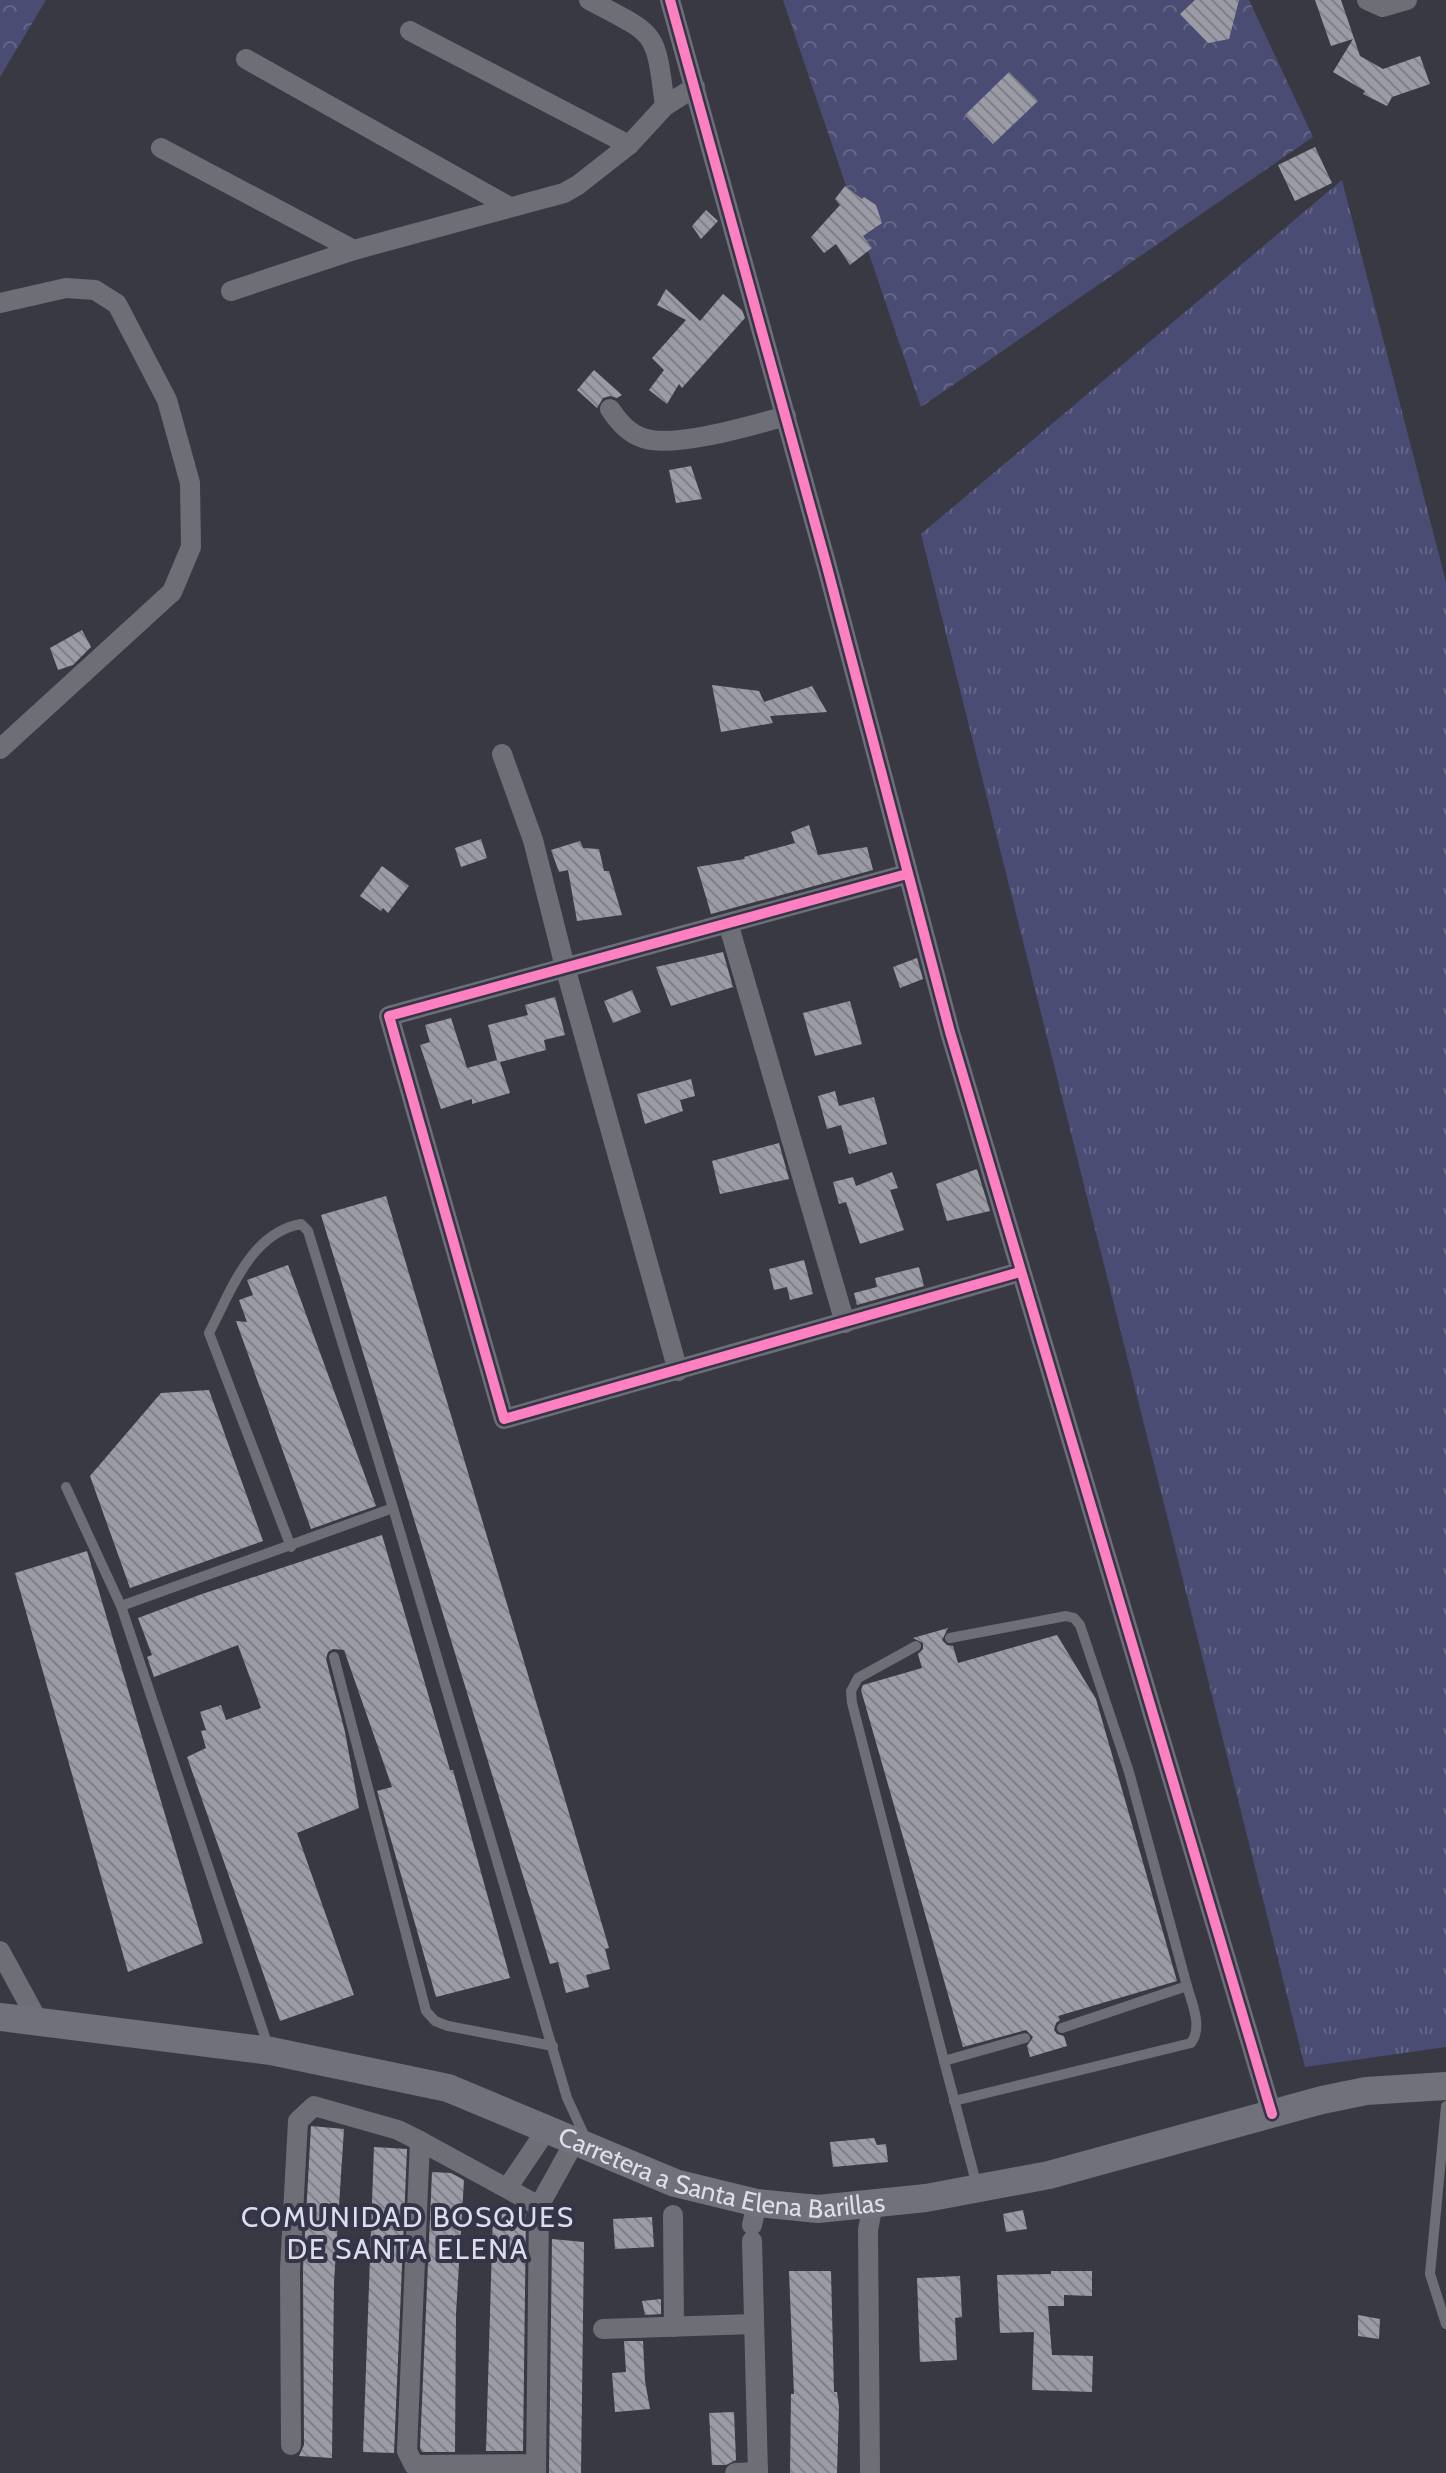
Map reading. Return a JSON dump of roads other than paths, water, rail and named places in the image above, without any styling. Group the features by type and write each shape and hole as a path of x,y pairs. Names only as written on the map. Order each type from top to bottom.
{"main road":[{"name":"Carretera a Santa Elena Barillas","path":"0,2017 271,2051 448,2088 675,2183 754,2223 818,2209 873,2204 1049,2175 1322,2100 1366,2091 1446,2086"}],"street":[{"path":"589,0 643,28 652,39 658,52 665,106"},
{"path":"670,0 786,416 907,874 1020,1272 1272,2114"},
{"path":"1367,0 1383,7 1407,0"},
{"path":"410,31 629,145"},
{"path":"246,59 508,206"},
{"path":"231,291 354,250 564,193 629,145 665,106 695,87"},
{"path":"161,148 354,250"},
{"path":"0,303 66,288 95,290 117,304 167,400 190,483 191,547 172,592 0,749"},
{"path":"610,409 620,423 646,440 712,436 786,416"},
{"path":"502,754 533,840 565,967 678,1371"},
{"path":"907,874 389,1016 504,1419 1020,1272"},
{"path":"728,923 845,1323"},
{"path":"0,1951 38,2021"},
{"path":"291,2445 290,2269 298,2121 314,2106 398,2130 539,2206"},
{"path":"508,2187 547,2129"},
{"path":"420,2141 407,2451 414,2465 536,2468 539,2206 582,2144"},
{"path":"870,2473 868,2230 873,2204"},
{"path":"673,2215 674,2327"},
{"path":"735,2473 758,2473 754,2223"},
{"path":"603,2329 754,2324"}],"lane":[{"path":"291,1547 209,1333 244,1264 257,1248 289,1226 301,1224 308,1231 393,1508 582,2144"},
{"path":"66,1487 121,1606 255,2013 271,2051"},
{"path":"121,1606 393,1508"},
{"path":"950,1638 1066,1616 1074,1618 1080,1625 1129,1772 1197,2026 1197,2035 1191,2043 954,2101"},
{"path":"916,1646 858,1678 851,1691 852,1703 978,2188"},
{"path":"334,1657 426,2011 435,2021 448,2026 553,2046"},
{"path":"1062,2028 1187,1986"},
{"path":"944,2061 1025,2038"},
{"path":"1446,2106 1430,2274 1446,2324"}],"district":[{"name":"COMUNIDAD BOSQUES DE SANTA ELENA","path":"408,2233"}]}
